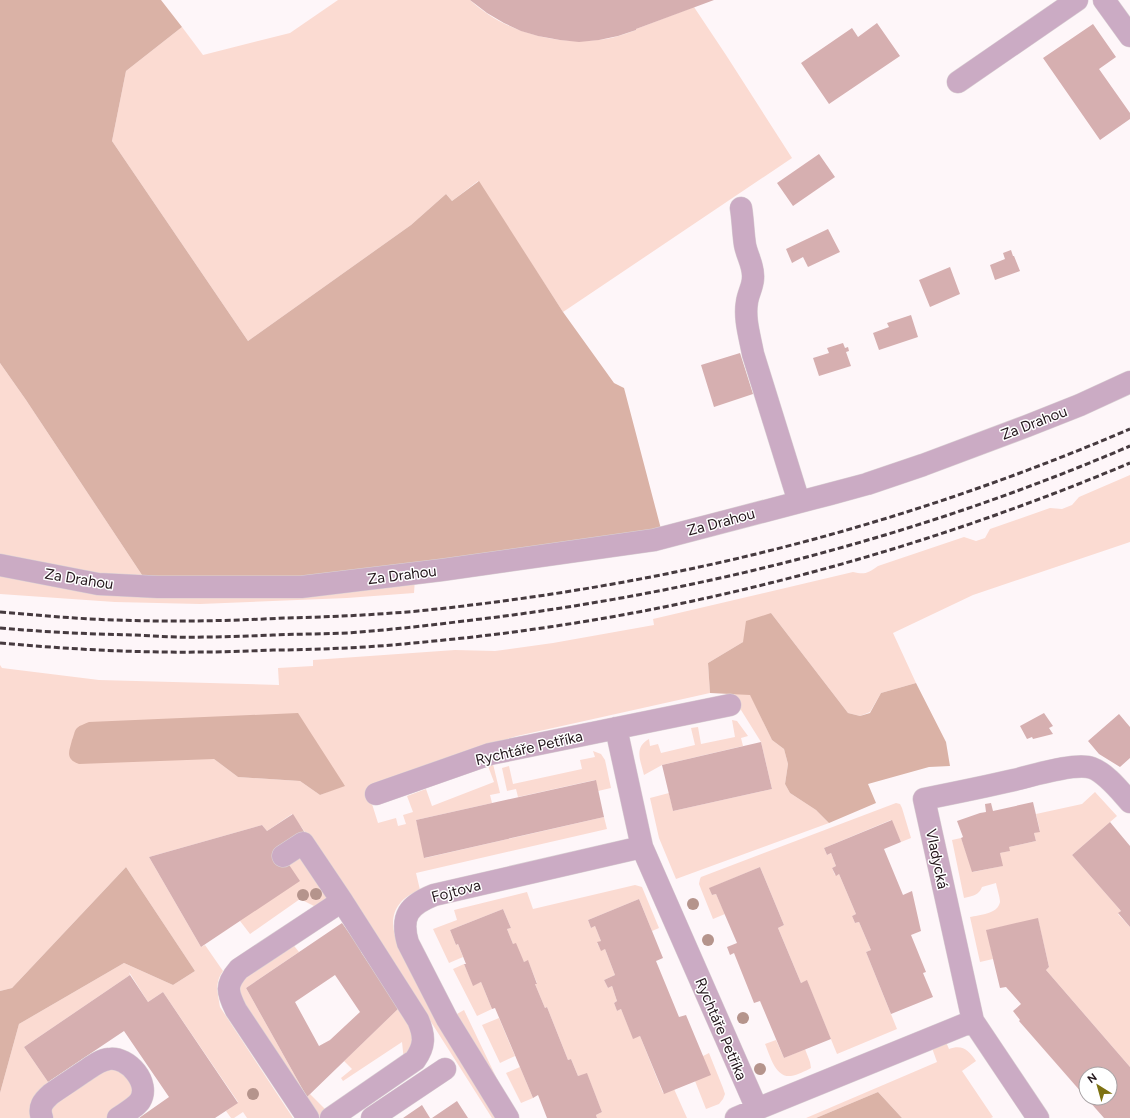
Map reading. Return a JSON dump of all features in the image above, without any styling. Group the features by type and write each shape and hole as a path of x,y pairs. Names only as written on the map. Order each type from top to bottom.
{"street":[{"path":"958,82 1077,0"},
{"path":"1104,0 1130,36"},
{"path":"741,208 745,246 752,269 753,278 747,300 746,311 753,354 799,502"},
{"name":"Za Drahou","path":"0,565 98,584 158,588 301,587 442,570 654,540 859,486 923,465 1033,424 1080,405 1130,382"},
{"name":"Rychtáře Petříka","path":"376,794 490,754 730,704"},
{"name":"Rychtáře Petříka","path":"616,728 642,847 757,1109"},
{"name":"Vladycká","path":"1038,1118 973,1021 924,799 1008,782 1062,768 1082,766 1092,768 1100,772 1130,801"},
{"path":"283,856 303,843 342,901 423,1030 423,1043 421,1051 414,1060 331,1118"},
{"name":"Fojtova","path":"508,1118 447,1019 408,944 405,933 405,921 409,911 416,904 434,895 642,847"},
{"path":"308,1118 236,1010 230,998 229,988 231,978 239,969 342,901"},
{"path":"736,1118 973,1021"},
{"path":"42,1118 40,1107 46,1098 98,1062 113,1058 121,1060 130,1066 139,1077 143,1088 140,1100 130,1110 118,1118"},
{"path":"372,1118 445,1069"}],"shaded area":[{"path":"0,0 161,0 182,27 126,71 112,141 248,341 411,225 446,194 452,201 479,181 563,312 614,383 624,388 661,529 450,560 313,576 144,578 0,363"},
{"path":"338,0 470,0 483,11 498,20 529,34 546,38 580,41 612,38 694,7 792,158 563,312 478,181 452,201 446,194 411,225 248,341 112,141 126,71 182,27 203,55 290,33"},
{"path":"0,363 144,578 99,578 0,559"},
{"path":"1130,475 1130,542 973,595 893,633 916,683 881,693 870,712 860,716 848,713 771,613 743,642 708,663 710,693 517,736 367,788 378,823 396,818 398,826 406,824 403,815 413,812 407,796 426,789 432,806 494,782 488,766 493,764 500,793 490,795 492,803 416,820 425,858 604,817 607,829 416,873 420,890 404,899 395,912 393,928 399,946 496,1118 492,1118 353,899 292,814 267,831 262,825 149,857 201,947 205,945 223,971 218,980 220,1007 293,1118 247,1118 243,1112 234,1118 231,1118 226,1111 238,1102 163,992 148,1002 129,972 130,975 24,1047 48,1082 39,1097 35,1118 0,1118 0,1093 19,1024 124,963 173,985 195,971 126,867 12,988 0,991 0,665 2,668 99,680 279,685 278,668 313,666 313,660 455,650 495,651 553,643 654,625 653,619 853,572 866,573 878,566 964,537 976,541 985,538 990,529 1050,508 1062,509 1072,505 1079,497","holes":["214,759 345,785 320,795 300,781 238,777"]},
{"path":"0,569 62,583 415,579 414,593 347,598 200,604 115,602 0,594"},
{"path":"771,613 848,713 860,716 870,713 881,693 916,683 946,742 950,766 929,767 868,784 876,803 829,823 816,810 790,793 785,784 788,764 784,749 772,740 750,695 710,693 708,663 743,642 746,621"},
{"path":"728,694 750,694 772,740 784,749 788,764 785,784 790,793 816,810 829,823 676,879 659,838 650,798 669,793 673,811 772,789 761,742 741,710 733,713"},
{"path":"298,713 345,786 320,795 300,781 238,777 214,759 79,764 72,760 69,755 76,729 89,722"},
{"path":"732,720 737,721 748,736 741,738 743,746 662,765 644,775 639,755 641,746 649,739 650,746 658,744 661,753 695,745 691,728 698,727 701,744 735,737"},
{"path":"593,751 601,754 605,760 611,788 598,791 595,780 518,797 516,789 507,791 502,768 509,766 513,784 582,769 580,760 595,757"},
{"path":"1095,792 1117,816 1072,855 1121,911 1118,914 1130,927 1130,1067 1046,970 1049,967 1038,919 987,930 993,959 980,962 970,917 988,913 996,909 1000,902 999,895 996,883 982,887 981,890 973,896 964,898 952,840 961,838 973,872 1002,866 1000,853 1009,851 1009,847 1036,841 1034,833 1040,831 1036,814 1082,804"},
{"path":"896,803 900,804 902,808 911,838 901,842 891,820 824,848 827,855 831,853 836,866 832,868 835,875 839,874 856,914 852,916 855,923 859,922 871,950 866,952 897,1029 837,1054 807,981 801,983 778,928 784,925 760,867 710,888 712,895 716,894 725,914 713,919 699,884 700,879 701,877"},
{"path":"301,858 327,898 318,908 300,899 250,934 240,921 287,862"},
{"path":"126,867 195,971 173,985 124,963 19,1024 0,1093 0,991 12,988"},
{"path":"635,885 642,887 659,928 652,931 639,899 588,920 591,928 595,926 601,941 597,943 601,950 605,949 615,975 604,980 608,988 612,986 617,1001 614,1003 617,1011 621,1009 633,1038 640,1036 663,1093 674,1089 687,1118 597,1118 596,1115 602,1112 587,1074 578,1076 571,1059 568,1060 547,1007 545,1008 535,984 537,983 528,961 524,962 513,944 507,929 511,928 503,909 450,930 463,957 449,963 433,929 457,920 454,910 527,892 533,909"},
{"path":"291,942 299,952 246,988 307,1097 310,1094 324,1108 325,1110 317,1117 243,1009 238,983"},
{"path":"464,964 473,985 481,982 492,1009 477,1016 453,969"},
{"path":"402,1005 417,1034 404,1061 402,1042 343,1081 341,1078 352,1069 344,1061"},
{"path":"464,1010 498,1081 499,1084 457,1014"},
{"path":"499,1018 515,1056 500,1063 482,1025"},
{"path":"776,1040 784,1058 805,1049 811,1068 791,1076 785,1076 777,1070 765,1044"},
{"path":"946,1042 949,1049 958,1047 965,1049 976,1061 962,1071 993,1117 902,1118 878,1092 816,1118 806,1118 937,1062 932,1048"},
{"path":"709,1053 725,1094 719,1104 706,1109 695,1081 703,1056"},
{"path":"520,1067 533,1098 521,1103 506,1073"},
{"path":"106,1068 128,1072 134,1094 108,1118 48,1118 48,1108"},
{"path":"878,1092 902,1118 816,1118"}],"building":[{"path":"470,0 714,0 618,36 579,42 538,36 521,31 487,13"},
{"path":"877,23 900,56 829,104 801,63 852,28 858,37"},
{"path":"1093,24 1116,57 1099,69 1130,113 1130,119 1100,140 1043,58"},
{"path":"819,154 835,177 793,206 777,183"},
{"path":"828,229 840,252 808,267 803,257 792,263 786,249"},
{"path":"1011,250 1020,271 995,280 990,265 1005,259 1003,253"},
{"path":"950,267 960,294 930,307 919,280"},
{"path":"911,315 918,337 879,350 873,333 889,327 887,323"},
{"path":"843,343 845,348 848,347 849,351 846,352 851,366 819,376 813,358 829,353 827,348"},
{"path":"740,353 753,394 714,407 701,365"},
{"path":"1044,713 1053,726 1049,728 1053,734 1027,739 1020,726"},
{"path":"1119,714 1130,727 1130,758 1120,767 1099,754 1088,741"},
{"path":"761,742 772,789 673,811 662,765"},
{"path":"596,780 604,817 424,858 416,820"},
{"path":"1033,802 1040,832 1034,833 1036,841 1009,847 1010,851 1000,853 1003,866 972,872 961,838 963,837 957,821 986,812 985,804 991,803 993,811"},
{"path":"293,814 305,833 279,850 300,881 201,947 149,857 262,825 267,831"},
{"path":"892,820 901,842 884,849 903,895 912,891 921,931 911,935 926,972 923,973 933,997 891,1014 866,952 871,950 859,922 855,923 852,916 856,914 839,874 836,876 832,868 836,866 831,853 827,855 824,848"},
{"path":"1110,822 1130,846 1130,927 1118,913 1121,911 1072,855"},
{"path":"760,867 784,925 778,928 801,983 807,980 831,1039 784,1058 760,1001 754,1003 734,953 730,955 727,947 737,943 716,894 712,895 709,888"},
{"path":"639,899 663,958 656,961 679,1017 686,1015 711,1075 664,1094 640,1036 633,1039 621,1009 617,1011 614,1003 617,1001 612,986 608,988 604,980 615,975 605,949 601,951 597,942 601,941 595,926 591,928 588,920"},
{"path":"503,909 511,928 507,929 513,944 516,943 524,962 528,960 537,984 535,984 545,1008 547,1007 568,1060 571,1059 578,1076 587,1073 602,1112 596,1115 597,1118 547,1118 538,1095 533,1098 495,1008 492,1009 481,982 473,986 458,944 456,945 450,930"},
{"path":"1038,918 1049,967 1046,970 1130,1067 1130,1118 1104,1118 1093,1106 1118,1106 1118,1066 1078,1066 1078,1088 1019,1021 1020,1020 1013,1011 1021,1004 1006,987 1000,988 986,930"},
{"path":"342,923 352,937 356,935 366,949 361,952 399,1008 307,1097 246,988","holes":["335,975 360,1012 330,1040 319,1046 295,1002"]},
{"path":"130,975 148,1002 163,992 238,1103 215,1118 139,1118 169,1097 124,1031 48,1082 24,1047"},
{"path":"457,1101 468,1118 432,1118"},
{"path":"422,1105 430,1118 403,1118"}],"railway":[{"path":"0,612 87,619 158,621 334,616 418,611 473,605 584,589 749,556 857,527 926,506 995,482 1063,457 1130,429"},
{"path":"0,628 66,633 229,637 363,632 550,610 719,578 803,558 886,535 969,508 1050,479 1130,446"},
{"path":"0,643 76,649 152,652 220,652 406,644 550,627 635,613 719,595 886,551 969,524 1050,495 1130,463"}]}
